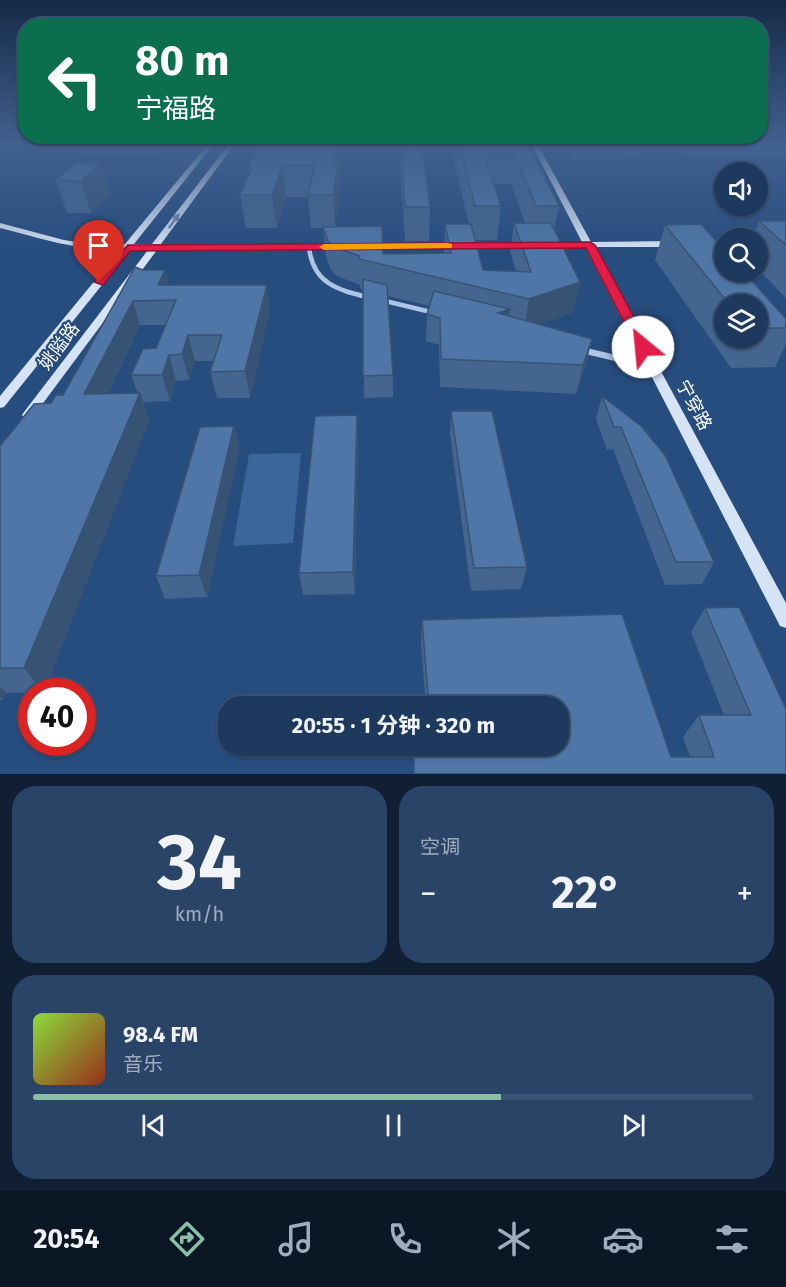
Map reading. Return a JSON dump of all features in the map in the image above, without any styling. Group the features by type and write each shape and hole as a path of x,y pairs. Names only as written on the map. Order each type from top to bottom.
{"street":[{"name":"姚隘路","path":"0,404 181,181"},
{"name":"姚隘路","path":"21,424 204,181"},
{"name":"宁穿路","path":"555,181 786,620"},
{"path":"0,225 90,247 680,244"},
{"path":"691,244 714,243"},
{"path":"309,247 309,257 315,273 330,285 439,314"},
{"path":"575,348 654,367"}],"shaded area":[{"path":"301,453 293,543 233,546 249,454"}],"building":[{"path":"246,181 277,181 272,195 240,195"},
{"path":"311,181 335,181 333,195 308,195"},
{"path":"403,181 427,181 430,207 405,207"},
{"path":"468,181 493,181 501,206 475,206"},
{"path":"526,181 546,181 559,206 536,206"},
{"path":"759,221 786,221 786,245 768,228"},
{"path":"514,223 551,223 580,282 529,299 359,259 359,256 335,247 328,241 323,227 382,226 383,254 451,253 445,224 471,224 483,270 531,272"},
{"path":"701,224 714,239 714,282 753,282 764,294 721,294 665,225"},
{"path":"135,267 143,270 165,270 158,285 267,285 245,371 210,372 222,335 188,335 182,354 169,355 162,375 131,375 143,349 156,348 176,300 133,301 84,394 140,393 24,668 0,668 0,446 34,404 51,403 56,395 63,395"},
{"path":"363,279 387,285 393,375 363,376"},
{"path":"434,291 510,309 498,313 592,339 583,365 441,359 440,318 427,314"},
{"path":"768,299 786,319 786,328 768,328"},
{"path":"602,396 641,426 665,455 714,562 676,562 621,427 614,427"},
{"path":"451,411 492,411 527,567 474,568"},
{"path":"357,415 353,572 299,573 315,416"},
{"path":"234,426 199,575 156,576 200,427"},
{"path":"739,607 786,709 786,774 414,774 414,757 569,756 569,696 428,696 422,620 622,614 671,757 714,757 699,715 751,715 705,608"}],"slow traffic":[{"path":"324,247 448,246"}],"route":[{"path":"99,282 128,248 590,245 643,347"}]}
